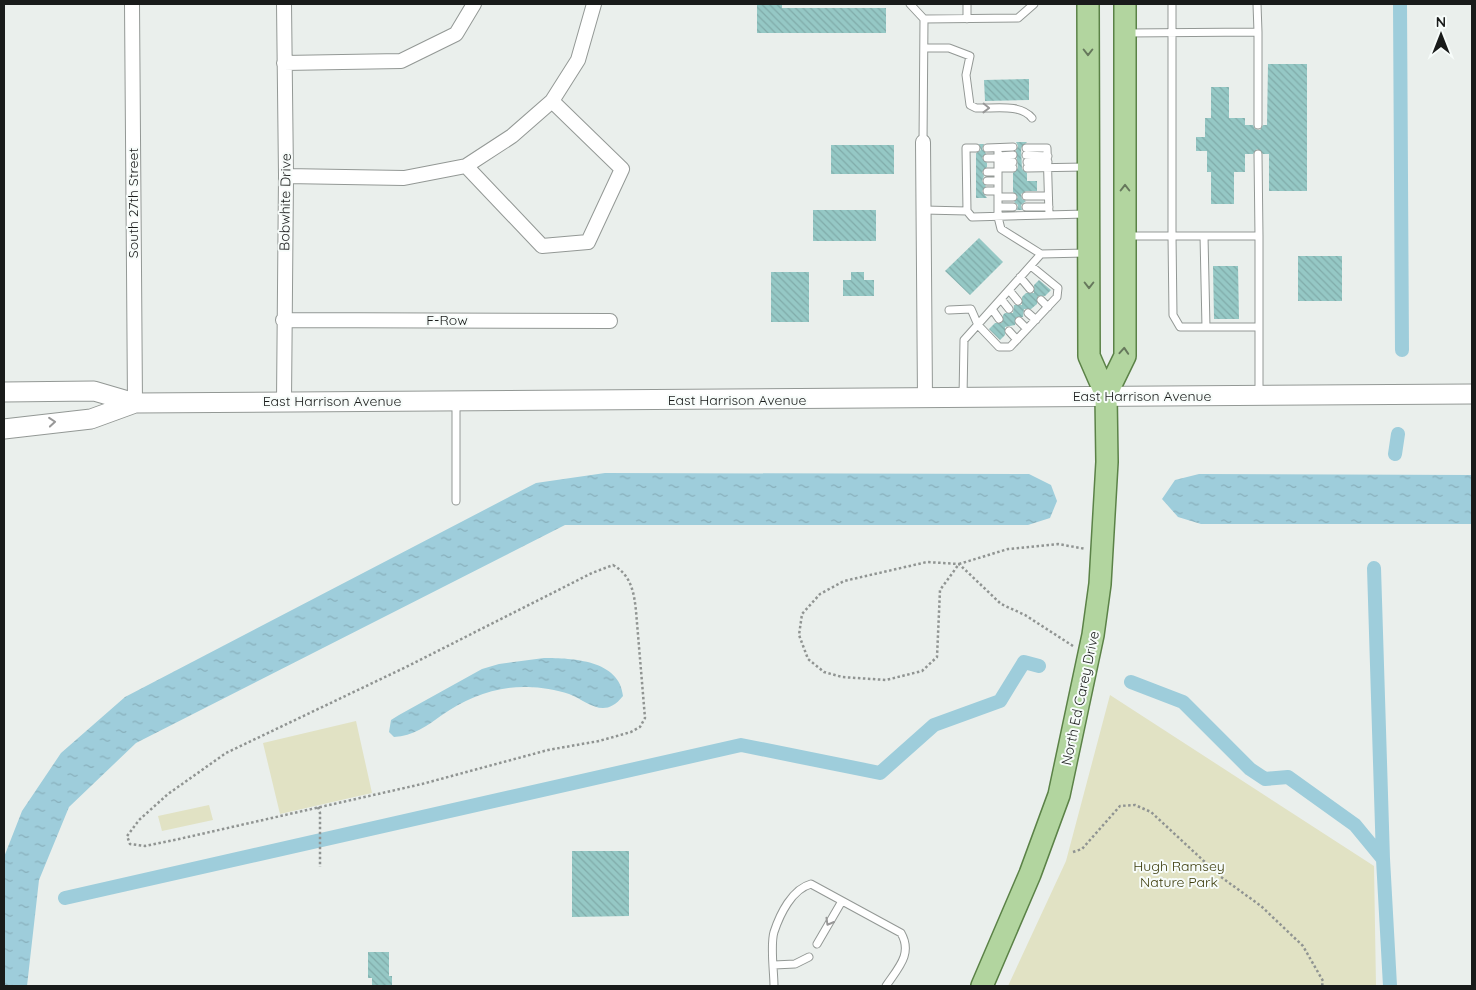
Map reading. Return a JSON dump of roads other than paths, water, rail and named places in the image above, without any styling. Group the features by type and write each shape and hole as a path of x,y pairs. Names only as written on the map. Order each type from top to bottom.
{"main road":[{"path":"1088,4 1089,356 1106,395"},
{"path":"1106,395 1125,356 1125,4"},
{"name":"East Harrison Avenue","path":"4,392 94,391 135,402 456,402 1106,395 1472,394"},
{"name":"North Ed Carey Drive","path":"982,986 1030,874 1059,795 1089,656 1100,584 1108,462 1106,395"},
{"path":"4,429 92,419 135,402"}],"street":[{"name":"South 27th Street","path":"132,4 135,402"},
{"name":"Bobwhite Drive","path":"284,4 286,176 283,320 284,401"},
{"path":"284,63 401,61 456,34 474,4"},
{"path":"286,176 404,178 466,166 512,136 552,101 578,60 594,4"},
{"path":"466,166 542,246 588,242 622,169 552,101"},
{"path":"923,142 925,398"},
{"name":"F-Row","path":"283,320 610,321"}],"lane":[{"path":"910,4 924,19 923,142"},
{"path":"967,4 967,18"},
{"path":"924,19 1018,18 1034,4"},
{"path":"1172,4 1173,315 1180,327 1259,327"},
{"path":"1257,4 1258,125"},
{"path":"1125,33 1258,32"},
{"path":"924,48 949,48 970,56 966,75 970,106 976,108 1021,109 1032,118"},
{"path":"976,148 966,148 967,211 972,217 1088,214"},
{"path":"987,148 998,160 998,217 1001,229 1041,254 1089,253"},
{"path":"1049,215 1048,161 1047,148 1026,158 1048,161 1088,167"},
{"path":"1258,154 1259,396"},
{"path":"966,158 976,158"},
{"path":"987,158 998,160 1013,158 998,160 987,172"},
{"path":"966,172 976,172"},
{"path":"987,181 998,181"},
{"path":"966,182 976,182"},
{"path":"966,191 976,192"},
{"path":"987,192 1013,197"},
{"path":"1026,196 1048,196"},
{"path":"1026,207 1049,206"},
{"path":"998,207 1014,207"},
{"path":"924,210 967,211"},
{"path":"1125,236 1259,236"},
{"path":"1204,236 1206,327"},
{"path":"963,398 964,340 1041,254"},
{"path":"949,310 971,309 978,324 999,347 1010,347 1058,297 1058,288 1031,266"},
{"path":"1020,277 1030,289"},
{"path":"1009,290 1018,301"},
{"path":"1001,299 1010,309"},
{"path":"1041,300 1048,307"},
{"path":"992,309 999,319"},
{"path":"1028,312 1036,320"},
{"path":"1020,321 1027,329"},
{"path":"1009,331 1017,340"},
{"path":"456,402 456,501"},
{"path":"774,986 774,933 794,894 801,887 811,884 901,933 907,943 905,956 886,986"},
{"path":"817,944 842,901"},
{"path":"774,965 795,964 809,957"}],"water":[{"path":"605,473 1029,474 1051,485 1057,501 1050,518 1028,525 565,525 136,743 69,807 39,880 27,986 4,986 4,857 22,811 61,753 125,697 536,483"},
{"path":"1199,474 1472,475 1472,524 1201,524 1178,517 1162,499 1175,480"},
{"path":"544,658 581,661 604,668 620,684 623,696 616,703 603,708 554,690 516,687 493,691 472,698 414,732 394,737 389,732 391,720 482,669 499,664"}],"waterway":[{"path":"1400,4 1402,350"},
{"path":"1395,454 1398,434"},
{"path":"1374,568 1383,859"},
{"path":"65,898 741,745 880,773 934,725 1000,701 1024,662 1039,666"},
{"path":"1131,682 1183,702 1250,769 1265,779 1288,777 1355,825 1383,859 1390,986"}],"park label":[{"name":"Hugh Ramsey Nature Park","path":"1179,874"}]}
